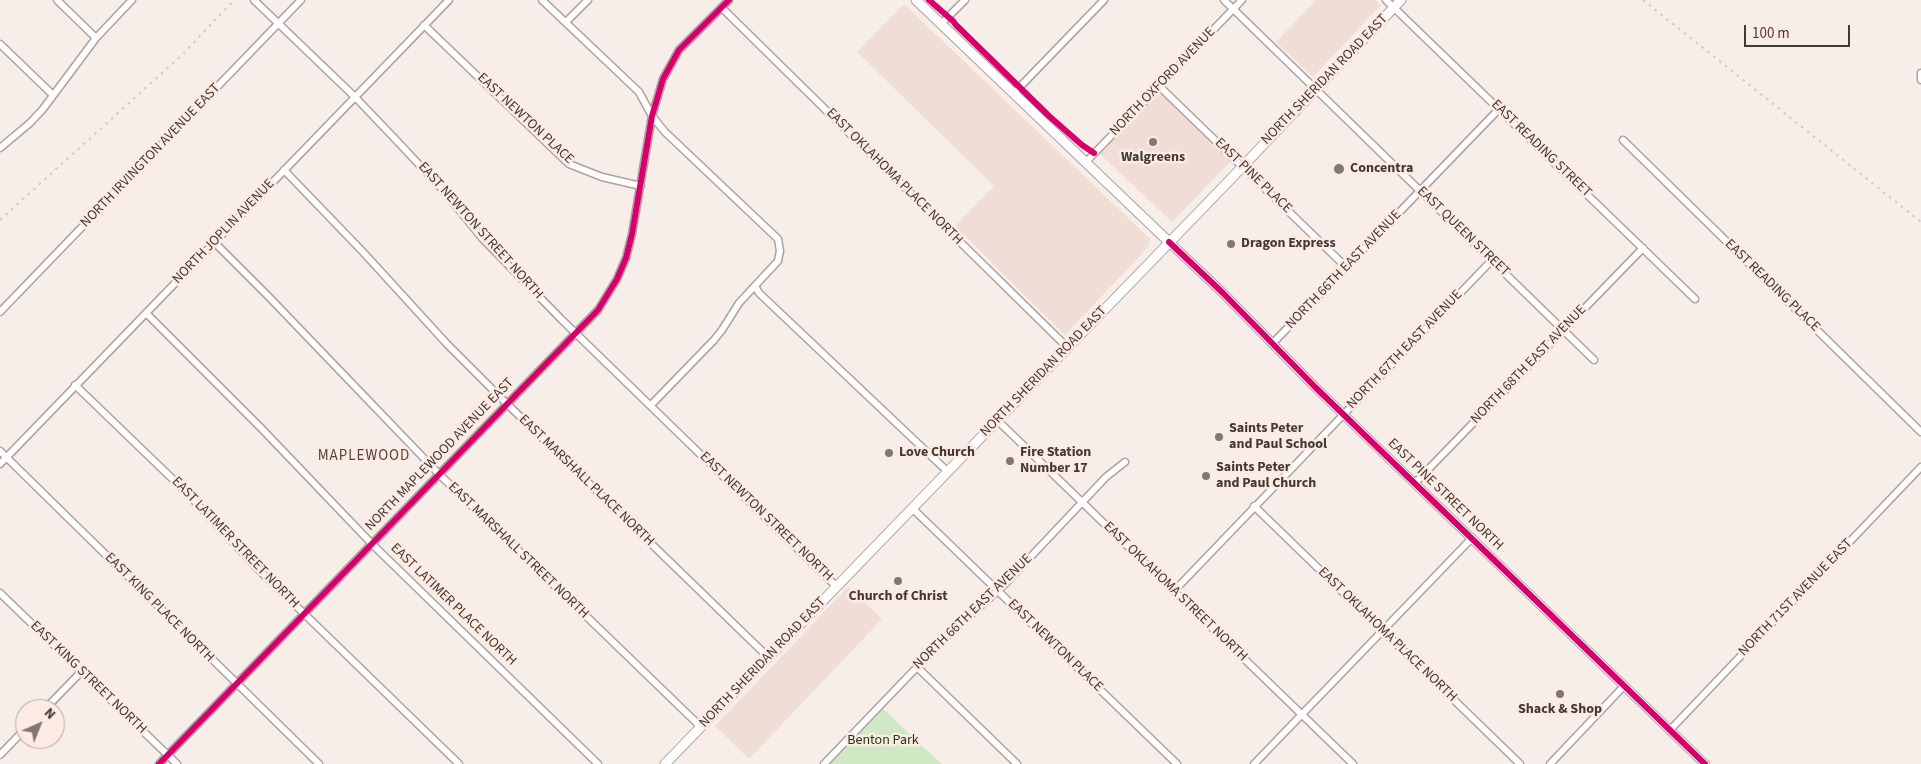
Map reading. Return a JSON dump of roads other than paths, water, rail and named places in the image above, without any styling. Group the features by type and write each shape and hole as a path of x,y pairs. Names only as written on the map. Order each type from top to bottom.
{"main road":[{"name":"EAST PINE STREET NORTH","path":"916,0 1169,242"},
{"name":"NORTH SHERIDAN ROAD EAST","path":"665,764 1401,0"}],"street":[{"path":"57,0 96,38"},
{"path":"1,146 30,123 96,38 132,0"},
{"name":"EAST NEWTON STREET NORTH","path":"254,0 355,97 442,188 482,238 576,334 836,586"},
{"name":"NORTH IRVINGTON AVENUE EAST","path":"0,312 301,0"},
{"name":"NORTH JOPLIN AVENUE","path":"0,464 449,0"},
{"path":"542,0 639,92 652,116 665,132 778,239 780,251 778,261 739,303 714,340 651,405"},
{"path":"566,22 588,0"},
{"name":"NORTH MAPLEWOOD AVENUE EAST","path":"159,764 598,310 617,279 626,258 641,186 652,116 663,79 679,50 729,0"},
{"path":"941,24 965,0"},
{"path":"1013,94 1104,0"},
{"name":"EAST QUEEN STREET","path":"1224,0 1594,360"},
{"name":"NORTH OXFORD AVENUE","path":"1085,163 1242,0"},
{"name":"EAST READING STREET","path":"1386,0 1695,299"},
{"name":"EAST OKLAHOMA PLACE NORTH","path":"722,8 1067,347"},
{"name":"EAST NEWTON PLACE","path":"424,25 569,164 602,178 641,186"},
{"path":"0,44 53,95"},
{"name":"EAST PINE PLACE","path":"1159,86 1346,267"},
{"name":"NORTH 66TH EAST AVENUE","path":"1272,344 1499,109"},
{"name":"EAST READING PLACE","path":"1623,140 1921,432"},
{"name":"EAST MARSHALL PLACE NORTH","path":"284,170 364,252 447,344 507,405 768,657"},
{"name":"EAST MARSHALL STREET NORTH","path":"214,242 440,474 701,727"},
{"name":"EAST PINE STREET NORTH","path":"1169,242 1670,730 1701,763"},
{"name":"NORTH 68TH EAST AVENUE","path":"1415,483 1642,248"},
{"name":"NORTH 67TH EAST AVENUE","path":"1174,590 1492,260"},
{"path":"755,286 759,293 947,471"},
{"name":"EAST LATIMER PLACE NORTH","path":"146,313 254,421 372,544 598,764"},
{"name":"EAST LATIMER STREET NORTH","path":"75,385 190,497 257,568 459,764"},
{"name":"EAST OKLAHOMA STREET NORTH","path":"997,420 1353,764"},
{"name":"EAST KING PLACE NORTH","path":"0,451 318,764"},
{"name":"NORTH 66TH EAST AVENUE","path":"824,764 917,667 997,590 1106,477 1125,462"},
{"name":"NORTH 71ST AVENUE EAST","path":"1670,730 1921,467"},
{"name":"EAST OKLAHOMA PLACE NORTH","path":"1254,506 1520,764"},
{"name":"EAST NEWTON PLACE","path":"912,508 1177,764"},
{"path":"1254,764 1472,538"},
{"name":"EAST KING STREET NORTH","path":"0,593 177,764"},
{"path":"917,667 1016,764"},
{"path":"55,699 81,672"},
{"path":"1550,764 1624,686"},
{"path":"0,755 15,740"}],"railway":[{"path":"0,220 182,55 234,0"},
{"path":"1643,0 1921,222"}],"place":[{"name":"Walgreens","path":"1153,142"},
{"name":"Concentra","path":"1339,169"},
{"name":"Dragon Express","path":"1231,244"},
{"name":"Saints Peter and Paul School","path":"1219,437"},
{"name":"Love Church","path":"889,453"},
{"name":"Fire Station Number 17","path":"1010,461"},
{"name":"Saints Peter and Paul Church","path":"1206,476"},
{"name":"Church of Christ","path":"898,581"},
{"name":"Shack & Shop","path":"1560,694"}],"district":[{"name":"MAPLEWOOD","path":"364,457"}],"park label":[{"name":"Benton Park","path":"883,741"}]}
